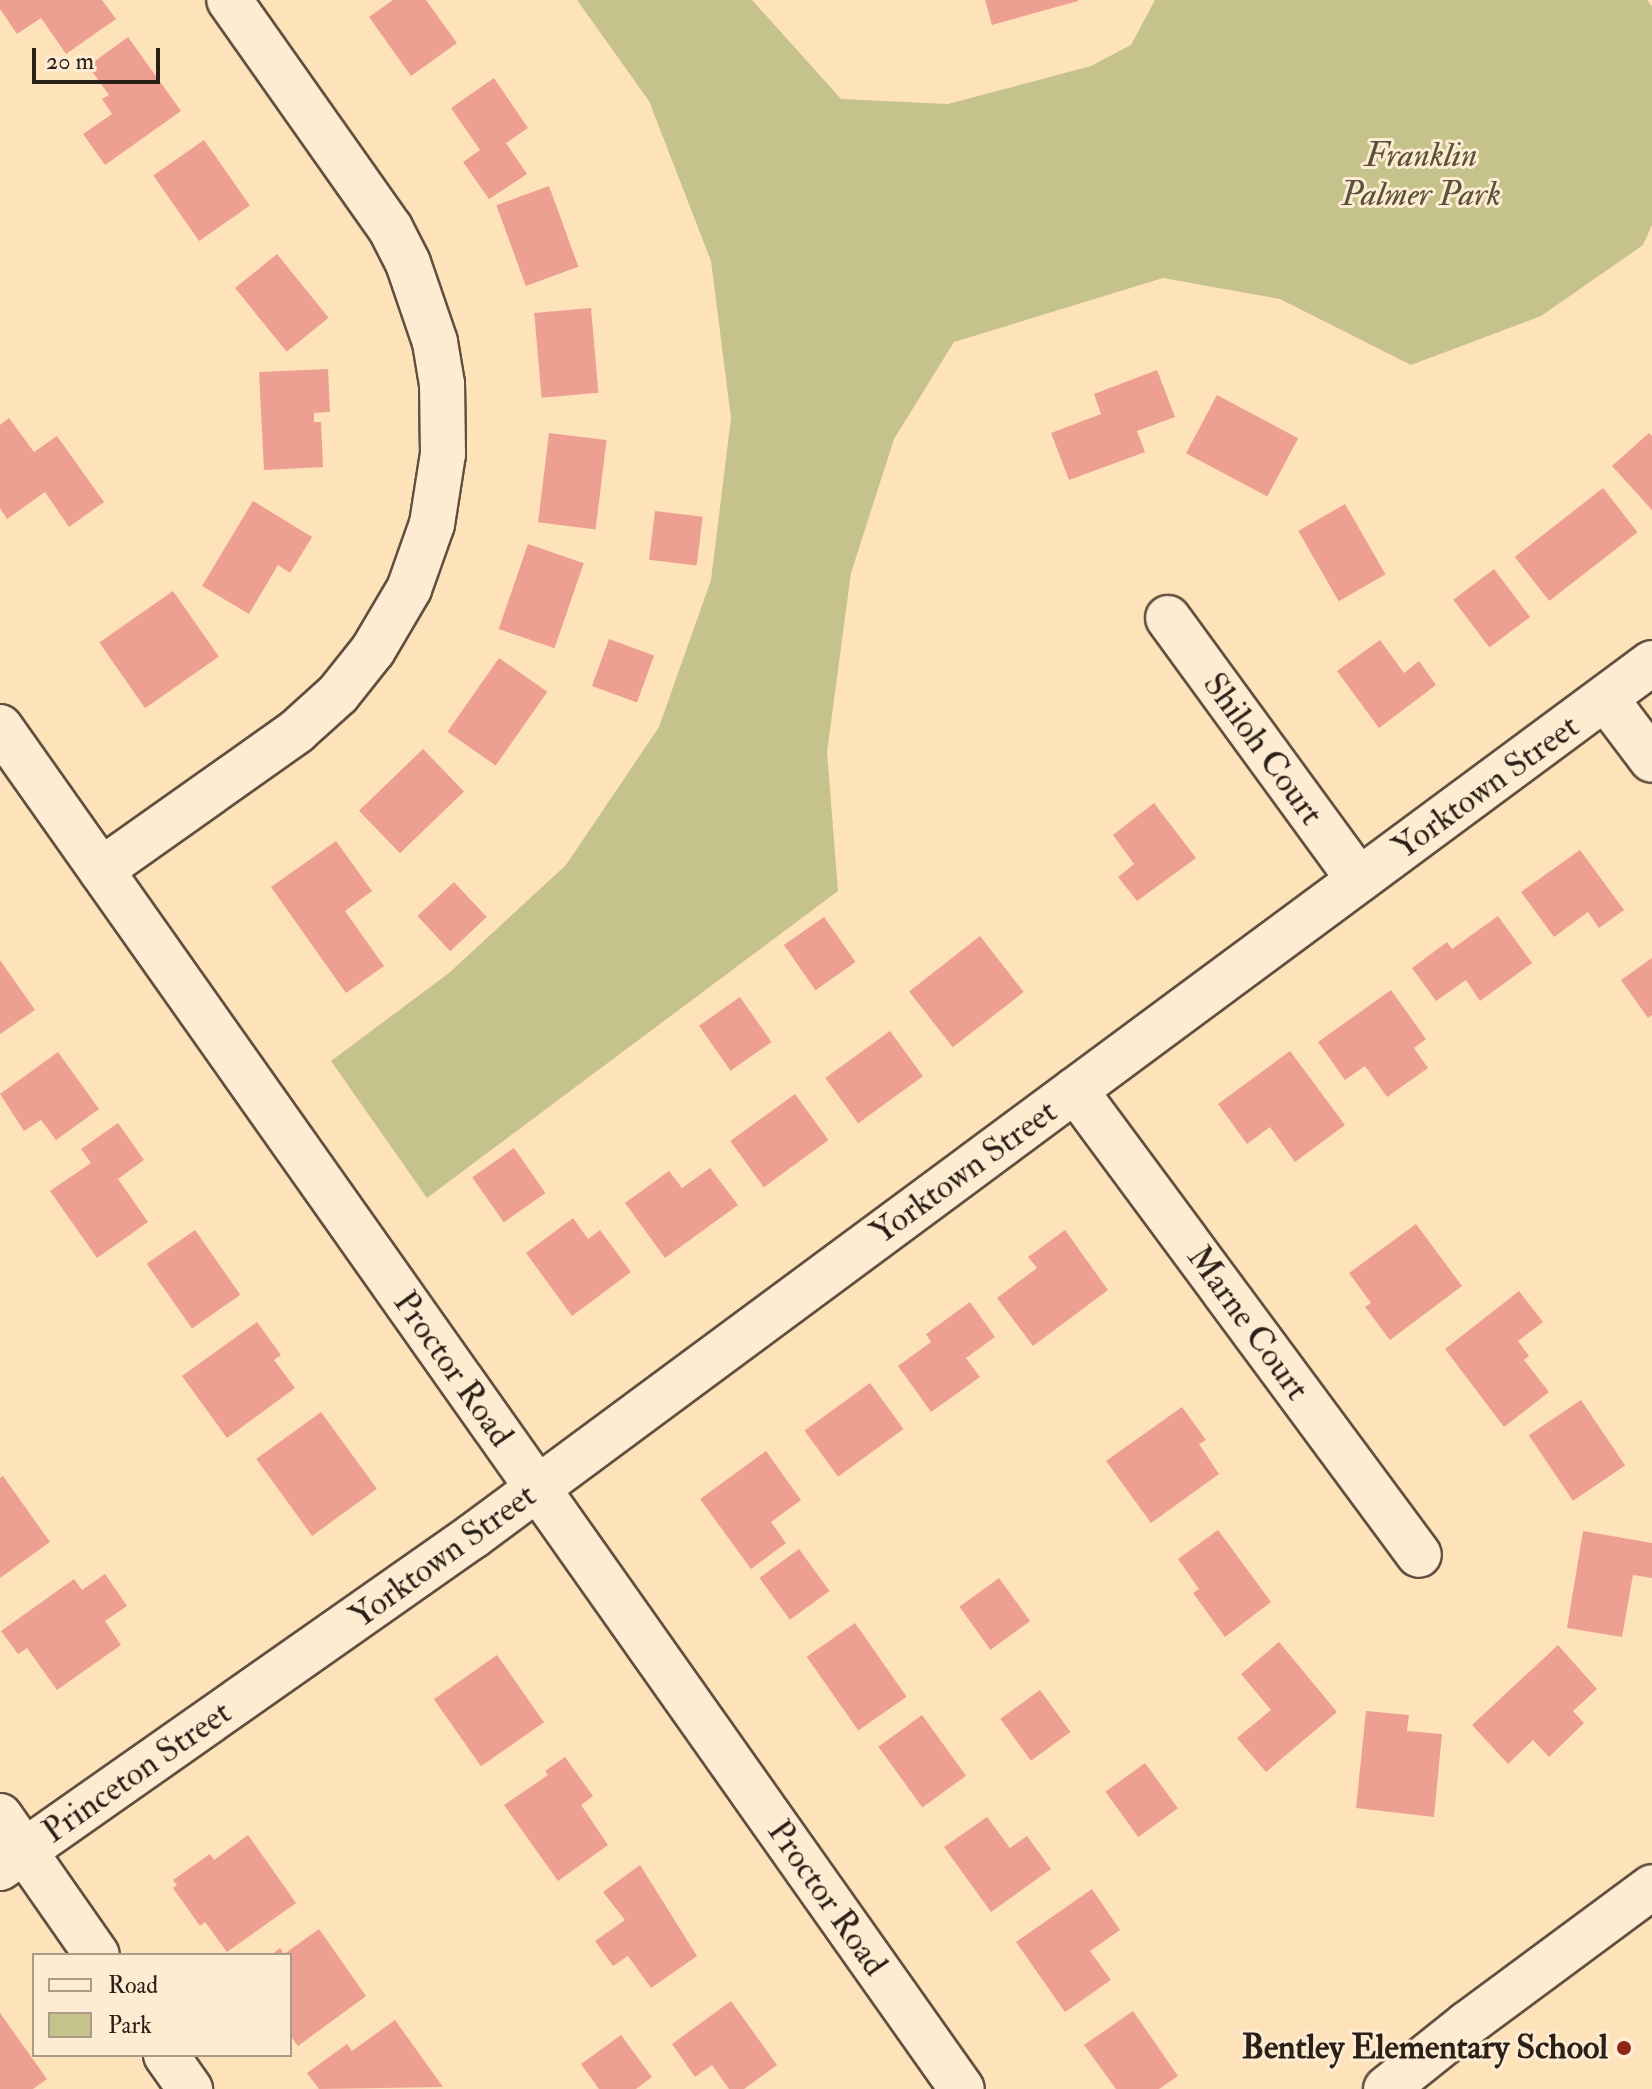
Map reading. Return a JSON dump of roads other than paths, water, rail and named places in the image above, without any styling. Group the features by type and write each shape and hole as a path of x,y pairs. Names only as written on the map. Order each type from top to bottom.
{"street":[{"path":"101,870 297,731 338,694 373,650 409,589 432,524 443,454 442,384 435,342 408,263 390,228 229,0"},
{"name":"Shiloh Court","path":"1168,618 1359,880"},
{"name":"Yorktown Street","path":"274,1677 538,1488 1652,663"},
{"path":"1606,699 1652,760"},
{"name":"Proctor Road","path":"0,727 962,2089"},
{"name":"Marne Court","path":"1075,1090 1419,1555"},
{"name":"Princeton Street","path":"8,1845 274,1677"},
{"path":"8,1845 95,1953"},
{"path":"1386,2089 1467,2024 1652,1887"},
{"path":"167,2057 190,2089"}],"place":[{"name":"Bentley Elementary School","path":"1624,2048"}],"park label":[{"name":"Franklin Palmer Park","path":"1421,174"}]}
